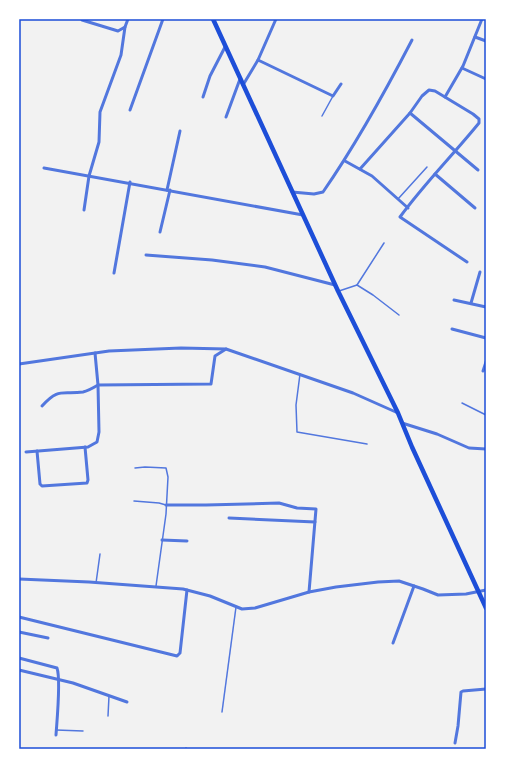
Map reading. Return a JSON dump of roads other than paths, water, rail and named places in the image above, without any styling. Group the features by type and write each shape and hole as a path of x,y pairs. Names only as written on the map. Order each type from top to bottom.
{"main road":[{"path":"213,19 302,215 398,413 486,608"}],"street":[{"path":"84,210 89,176 99,142 100,112 121,55 125,27 128,19"},
{"path":"130,110 164,19"},
{"path":"243,85 258,60 276,19"},
{"path":"445,97 462,68 482,19"},
{"path":"82,20 118,30 125,27"},
{"path":"475,37 486,41"},
{"path":"292,192 314,194 323,192 344,161 381,98 412,40"},
{"path":"204,97 210,76 225,47"},
{"path":"258,60 333,96 341,84"},
{"path":"462,68 486,79"},
{"path":"226,117 240,79"},
{"path":"360,169 410,113 428,90 445,97 474,114 479,119 479,123 400,217 467,262"},
{"path":"410,113 478,170"},
{"path":"160,232 180,131"},
{"path":"344,161 372,176 408,208"},
{"path":"44,168 130,182 302,215"},
{"path":"435,174 475,208"},
{"path":"114,273 130,182"},
{"path":"146,255 212,260 265,267 335,285"},
{"path":"471,303 480,272"},
{"path":"454,300 486,307"},
{"path":"452,329 486,338"},
{"path":"19,364 109,351 180,348 226,349 353,393 398,413"},
{"path":"42,406 59,392 85,392 98,385 210,384 215,356 226,349"},
{"path":"26,452 85,447 97,442 99,432 98,385 95,353"},
{"path":"483,371 486,362"},
{"path":"402,423 437,434 469,448 486,449"},
{"path":"36,451 40,484 42,486 87,483 85,447"},
{"path":"166,505 279,502 297,508 316,509 309,592"},
{"path":"229,518 315,522"},
{"path":"162,540 187,541"},
{"path":"19,579 187,590 210,596 242,609 255,608 309,592 378,582 399,581 438,595 466,594 486,590"},
{"path":"393,642 414,586"},
{"path":"19,617 177,656 180,652 187,590"},
{"path":"19,632 48,638"},
{"path":"20,658 57,668 59,680 56,735"},
{"path":"19,670 59,680 127,702"},
{"path":"455,743 461,692 486,689"}],"lane":[{"path":"322,116 333,96"},
{"path":"398,200 428,167"},
{"path":"338,291 357,285 384,243"},
{"path":"357,285 399,315"},
{"path":"300,374 296,406 297,432 367,444"},
{"path":"462,403 486,415"},
{"path":"135,468 166,468 168,477 166,514 156,588"},
{"path":"134,501 166,505"},
{"path":"96,583 100,554"},
{"path":"222,712 236,607"},
{"path":"108,716 109,696"},
{"path":"56,730 83,731"}]}
